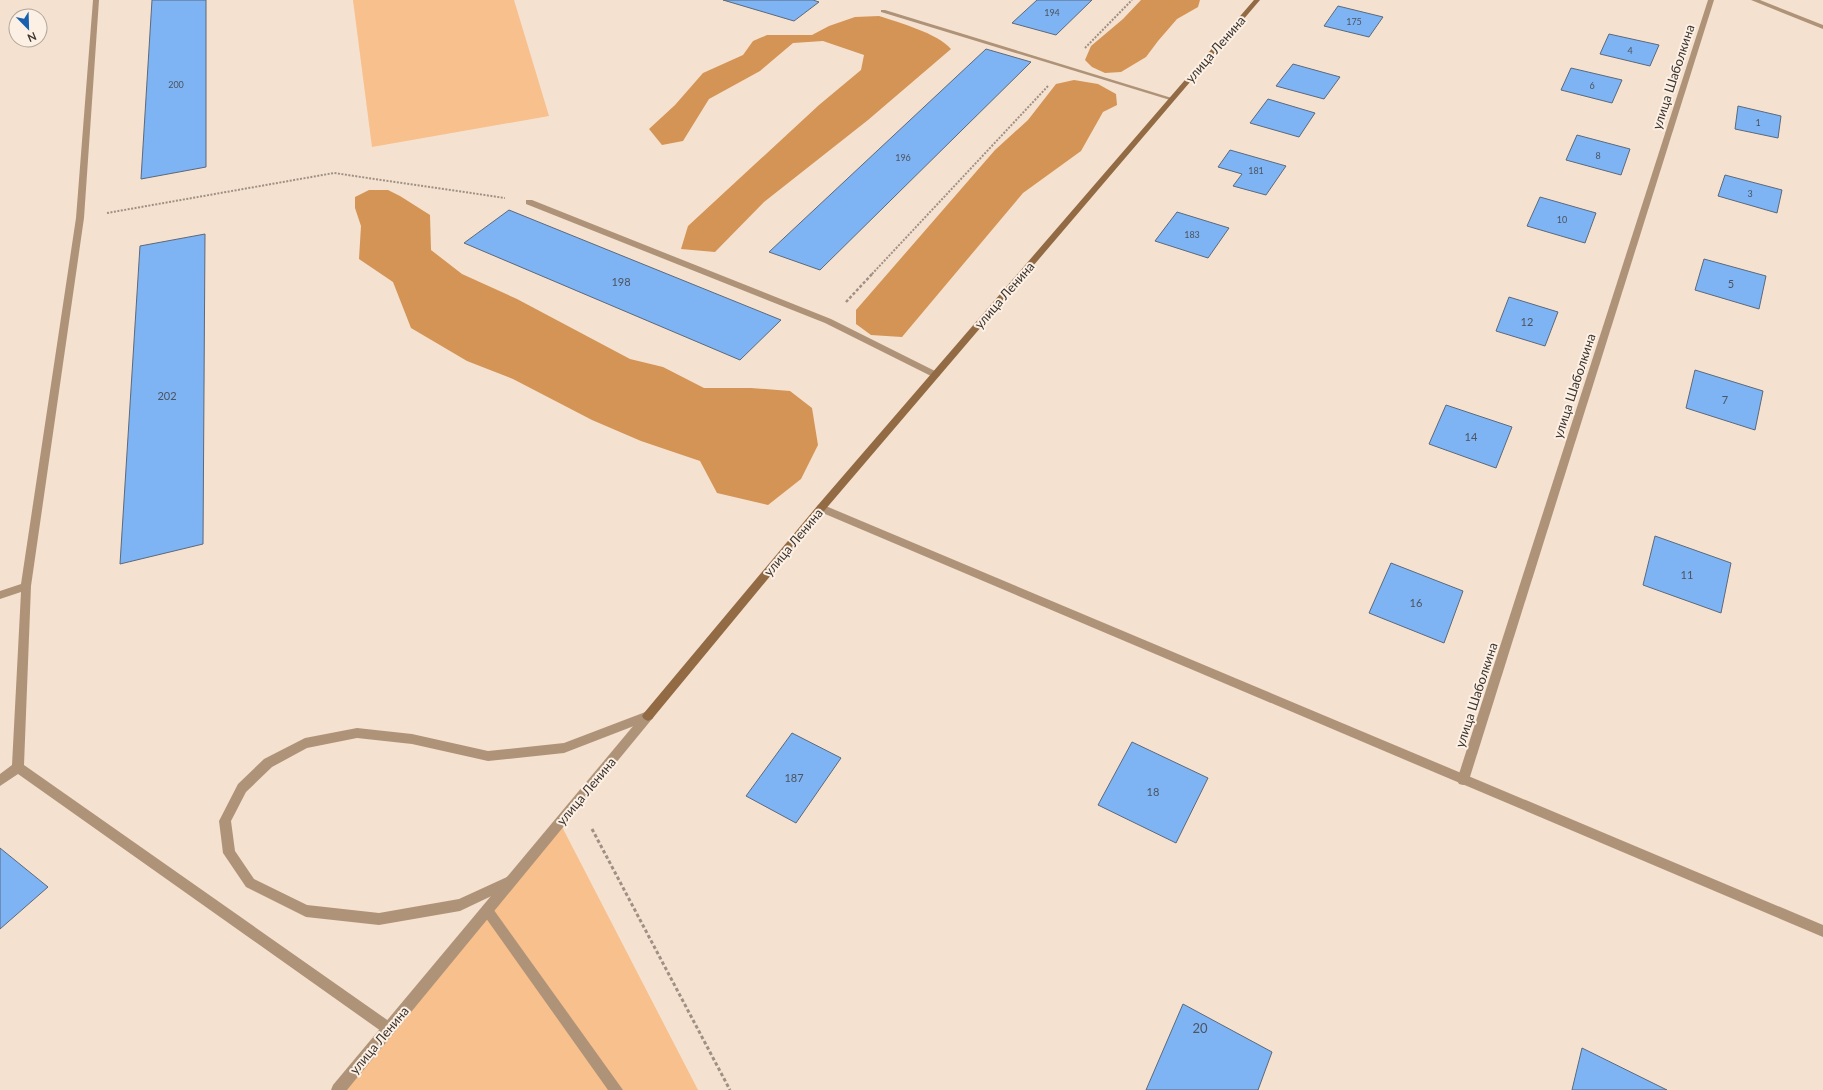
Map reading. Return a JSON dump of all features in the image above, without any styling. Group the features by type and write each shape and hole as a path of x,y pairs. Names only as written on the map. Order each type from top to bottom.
{"main road":[{"name":"улица Ленина","path":"648,716 821,508 1257,0"}],"street":[{"path":"0,781 18,767 26,586 80,218 96,0"},
{"name":"улица Шаболкина","path":"1463,780 1711,0"},
{"path":"1754,0 1823,27"},
{"path":"883,11 1172,99"},
{"path":"529,202 828,321 936,375"},
{"path":"821,508 1823,931"},
{"path":"0,595 26,586"},
{"path":"511,881 460,905 379,919 306,911 250,883 230,853 225,821 242,788 247,783 268,763 305,743 357,733 412,739 488,756 564,748 648,716"},
{"name":"улица Ленина","path":"338,1090 648,716"},
{"path":"18,767 388,1030"},
{"path":"487,910 616,1090"}],"path":[{"path":"828,321 1066,66 1132,0"},
{"path":"80,218 334,173 529,202"},
{"path":"577,802 730,1090"}],"shaded area":[{"path":"353,0 514,0 549,116 372,147"},
{"path":"1141,0 1200,0 1198,7 1177,19 1146,57 1121,72 1105,73 1092,67 1085,60 1091,46 1123,19"},
{"path":"879,16 928,33 945,43 951,49 868,120 764,202 715,252 681,249 688,226 819,105 861,70 864,55 823,41 793,43 760,71 709,99 683,141 662,145 649,129 675,105 703,73 743,55 753,41 767,35 812,35 829,26 855,17"},
{"path":"1074,80 1098,84 1116,94 1117,105 1103,112 1081,151 1023,193 902,337 871,335 856,324 856,310 995,150 1028,120 1056,84"},
{"path":"369,190 388,190 430,215 431,250 462,274 517,299 630,359 663,367 704,388 751,388 790,391 812,408 818,445 801,479 768,505 717,493 700,461 641,441 592,420 513,379 467,361 411,328 393,282 359,259 361,226 355,208 355,197"},
{"path":"560,823 698,1090 338,1090"}],"building":[{"path":"152,0 206,0 206,167 141,179"},
{"path":"723,0 813,0 819,2 794,21"},
{"path":"1037,0 1092,0 1056,35 1012,23"},
{"path":"1338,6 1383,17 1369,37 1324,26"},
{"path":"1609,34 1659,45 1650,66 1600,54"},
{"path":"986,49 1031,62 820,270 769,252"},
{"path":"1293,64 1340,77 1324,99 1276,86"},
{"path":"1571,68 1622,80 1612,103 1561,90"},
{"path":"1268,99 1315,113 1299,137 1250,123"},
{"path":"1738,106 1781,116 1778,138 1735,129"},
{"path":"1577,135 1630,149 1621,175 1566,160"},
{"path":"1230,150 1286,166 1266,195 1233,186 1242,174 1218,167"},
{"path":"1725,175 1782,190 1777,213 1718,196"},
{"path":"1540,197 1596,213 1585,243 1527,226"},
{"path":"509,210 781,320 740,360 464,243"},
{"path":"1177,212 1229,228 1208,258 1155,241"},
{"path":"205,234 203,544 120,564 140,246"},
{"path":"1704,259 1766,276 1759,309 1695,290"},
{"path":"1509,297 1558,312 1545,346 1496,331"},
{"path":"1695,370 1763,391 1755,430 1686,408"},
{"path":"1446,405 1512,427 1496,468 1429,444"},
{"path":"1655,536 1731,563 1721,613 1643,585"},
{"path":"1391,563 1463,591 1444,643 1369,613"},
{"path":"792,733 841,758 796,823 746,796"},
{"path":"1132,742 1208,778 1176,843 1098,805"},
{"path":"0,848 48,887 0,929"},
{"path":"1183,1004 1272,1052 1258,1090 1146,1090"},
{"path":"1582,1048 1667,1090 1572,1090"}]}
